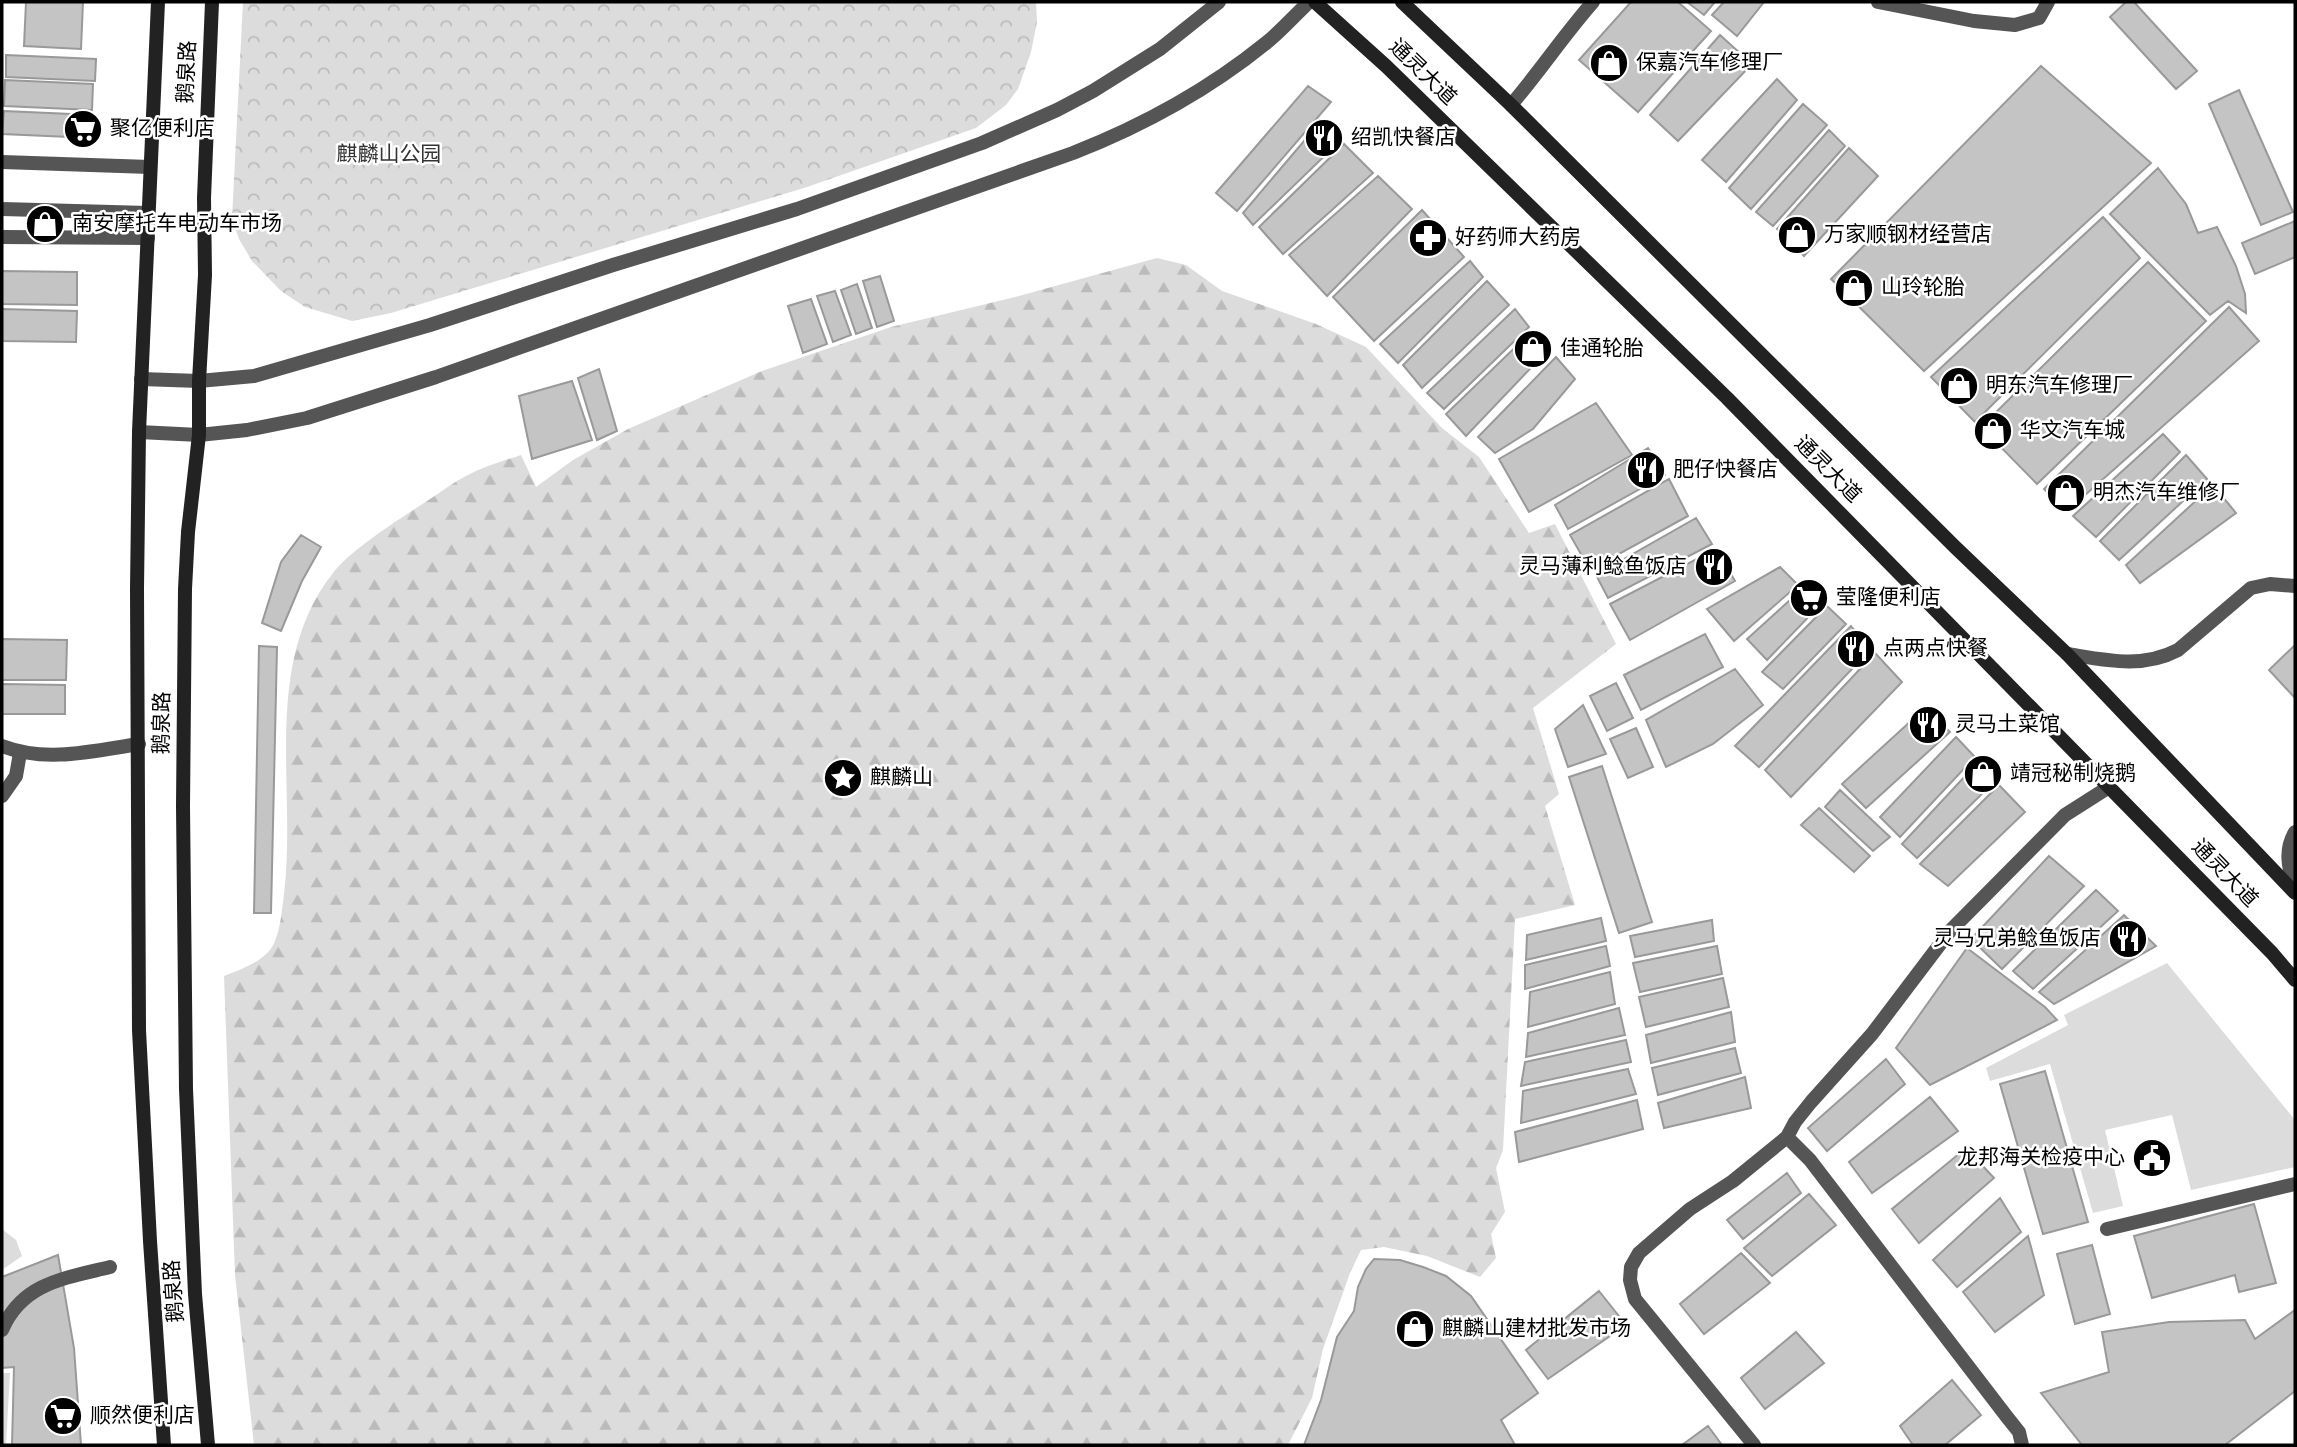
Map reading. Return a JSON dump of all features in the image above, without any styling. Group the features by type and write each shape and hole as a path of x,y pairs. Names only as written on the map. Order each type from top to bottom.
{"main road":[{"name":"鹅泉路","path":"158,2 137,529 139,1030 164,1445"},
{"name":"鹅泉路","path":"208,1445 194,1282 184,1028 183,806 185,589 188,532 199,435 205,275 204,198 212,2"},
{"name":"通灵大道","path":"1315,2 1386,66 1727,398 2272,953 2295,980"},
{"name":"通灵大道","path":"1402,2 1511,105 1955,547 2067,654 2295,893"}],"street":[{"path":"141,379 199,381 254,376 430,325 797,209 1025,125 1093,91 1160,49 1219,2"},
{"path":"139,432 199,435 247,430 307,418 413,385 1073,153 1124,133 1203,87 1267,42 1309,2"},
{"path":"1511,105 1564,35 1593,2"},
{"path":"1878,2 1974,21 2015,25 2039,18 2048,2"},
{"path":"2,162 150,167"},
{"path":"2,209 148,213"},
{"path":"2,237 148,238"},
{"path":"2067,654 2115,662 2144,662 2164,657 2178,650 2251,588 2270,584 2295,586"},
{"path":"2,746 20,753 49,756 139,744"},
{"path":"2,796 16,776 20,753"},
{"path":"1754,1445 1635,1299 1630,1280 1631,1267 1639,1253 1690,1209 1733,1181 1787,1137 1811,1101 1872,1034 1950,931 2064,816 2109,787"},
{"path":"2295,832 2288,849 2287,861 2295,893"},
{"path":"1787,1137 1810,1160 2019,1432 2022,1445"},
{"path":"2107,1229 2295,1184"},
{"path":"2,1330 13,1310 28,1293 49,1283 110,1267"}],"green space":[{"name":"麒麟山公园","path":"243,2 1036,2 1037,22 1031,52 1018,89 1006,105 976,128 807,187 391,313 352,321 305,307 281,291 252,261 239,239 232,219"},
{"path":"1157,258 1186,265 1222,291 1316,324 1366,347 1442,428 1479,457 1529,533 1555,524 1616,644 1533,708 1559,794 1545,806 1575,905 1515,919 1503,1150 1496,1168 1505,1212 1491,1234 1496,1258 1480,1277 1427,1256 1384,1247 1361,1250 1323,1349 1312,1398 1288,1445 254,1445 235,1275 224,976 249,966 265,955 273,945 278,931 287,854 286,728 289,687 297,647 311,609 333,573 352,553 379,533 457,481 486,467 521,455 536,487 573,460 628,429 762,371 891,327"},
{"path":"2167,963 2295,1120 2295,1167 2191,1190 2172,1115 2105,1130 2123,1206 2093,1213 2050,1064 1990,1081 1986,1068 2068,1025 2064,1015"},
{"path":"2,1229 16,1240 22,1256 2,1270"},
{"path":"2,1373 10,1373 6,1445 2,1445"}],"building":[{"path":"26,2 83,2 81,49 24,46"},
{"path":"1631,2 1678,2 1711,31 1638,112 1579,60"},
{"path":"1687,2 1715,2 1704,15"},
{"path":"1724,2 1764,2 1737,36 1712,15"},
{"path":"2126,2 2134,2 2197,71 2176,89 2110,17"},
{"path":"1720,35 1752,64 1678,141 1650,115"},
{"path":"6,55 96,59 95,81 6,77"},
{"path":"2041,66 2151,163 1924,371 1831,279"},
{"path":"1777,79 1797,100 1726,182 1702,160"},
{"path":"5,80 93,84 92,110 4,106"},
{"path":"1308,86 1331,102 1237,211 1216,193"},
{"path":"2239,90 2293,212 2261,225 2209,104"},
{"path":"1803,104 1827,125 1751,209 1729,188"},
{"path":"4,111 93,115 92,138 2,134"},
{"path":"1321,121 1340,141 1253,225 1243,213"},
{"path":"1829,130 1845,146 1773,226 1756,212"},
{"path":"1344,144 1373,173 1283,254 1259,227"},
{"path":"1849,148 1878,176 1804,256 1777,229"},
{"path":"2158,168 2186,204 2198,233 2217,227 2236,266 2245,294 2246,313 2228,301 2210,315 2110,214"},
{"path":"1378,176 1412,209 1327,296 1289,255"},
{"path":"1422,210 1464,257 1374,341 1333,297"},
{"path":"2103,217 2140,258 1975,422 1931,377"},
{"path":"2295,221 2295,257 2255,274 2242,243"},
{"path":"1470,261 1483,277 1398,363 1380,344"},
{"path":"2148,262 2206,321 2037,484 1981,427"},
{"path":"2,271 77,272 77,305 2,304"},
{"path":"880,276 894,321 877,327 863,281"},
{"path":"1487,281 1509,305 1422,388 1403,365"},
{"path":"857,284 872,328 856,334 841,290"},
{"path":"835,291 851,335 833,342 817,296"},
{"path":"811,299 827,344 803,353 788,306"},
{"path":"2229,307 2259,341 2067,511 2044,489"},
{"path":"2,309 77,311 76,342 2,341"},
{"path":"1515,309 1529,327 1444,409 1427,393"},
{"path":"1529,334 1547,351 1466,436 1446,414"},
{"path":"1556,357 1575,379 1533,429 1495,453 1478,437"},
{"path":"599,369 617,431 597,440 578,378"},
{"path":"572,381 592,440 532,459 519,396"},
{"path":"1596,403 1632,455 1529,512 1499,459"},
{"path":"2163,434 2180,452 2096,537 2073,516"},
{"path":"1648,448 1665,475 1568,529 1555,505"},
{"path":"2186,455 2207,479 2119,560 2100,541"},
{"path":"1669,479 1688,516 1590,570 1570,535"},
{"path":"2213,485 2236,513 2140,583 2126,565"},
{"path":"1696,518 1712,544 1608,598 1596,575"},
{"path":"301,535 321,547 302,581 281,631 262,623 281,562"},
{"path":"1716,549 1735,581 1630,640 1610,604"},
{"path":"1780,567 1798,585 1734,641 1707,609"},
{"path":"1810,582 1824,601 1767,660 1747,639"},
{"path":"1827,606 1846,624 1783,689 1762,672"},
{"path":"1851,626 1870,650 1759,767 1735,746"},
{"path":"1705,634 1723,667 1641,710 1624,675"},
{"path":"2,639 67,640 66,680 2,680"},
{"path":"2295,645 2295,698 2269,670"},
{"path":"259,646 277,647 271,913 254,913"},
{"path":"1875,653 1902,682 1791,797 1765,770"},
{"path":"1735,669 1763,705 1713,744 1666,767 1646,720"},
{"path":"1616,683 1633,718 1607,731 1590,696"},
{"path":"2,684 65,685 65,714 2,714"},
{"path":"1583,705 1606,754 1568,767 1555,729"},
{"path":"1925,708 1950,732 1866,808 1842,784"},
{"path":"1636,728 1653,767 1628,778 1610,739"},
{"path":"1956,737 1975,757 1900,837 1880,817"},
{"path":"1980,760 1995,781 1917,858 1902,844"},
{"path":"1602,766 1652,922 1619,933 1569,777"},
{"path":"1999,785 2025,812 1948,886 1920,864"},
{"path":"1840,790 1890,837 1873,851 1825,807"},
{"path":"1819,808 1870,856 1854,872 1801,825"},
{"path":"2049,856 2084,886 2002,969 1971,939"},
{"path":"2096,890 2118,911 2033,989 2013,971"},
{"path":"2124,915 2156,946 2054,1004 2039,992"},
{"path":"1601,918 1606,941 1526,960 1527,935"},
{"path":"1712,920 1714,941 1635,957 1630,936"},
{"path":"1606,946 1610,966 1525,989 1525,965"},
{"path":"1717,946 1722,974 1640,992 1633,963"},
{"path":"1967,948 2045,1007 2057,1020 1930,1085 1896,1048"},
{"path":"1610,972 1615,1004 1528,1027 1530,992"},
{"path":"1723,978 1729,1007 1646,1027 1639,997"},
{"path":"1619,1008 1625,1035 1526,1057 1528,1033"},
{"path":"1731,1012 1735,1042 1651,1063 1646,1035"},
{"path":"1626,1040 1631,1062 1521,1086 1525,1062"},
{"path":"1735,1048 1741,1073 1658,1095 1652,1068"},
{"path":"1886,1059 1905,1084 1827,1151 1808,1128"},
{"path":"1628,1069 1636,1094 1521,1123 1523,1091"},
{"path":"2045,1071 2088,1222 2043,1234 2000,1084"},
{"path":"1745,1077 1751,1108 1664,1128 1658,1103"},
{"path":"1930,1097 1958,1131 1872,1193 1849,1162"},
{"path":"1637,1100 1643,1129 1519,1162 1515,1132"},
{"path":"1966,1148 1994,1178 1919,1243 1892,1209"},
{"path":"1787,1173 1801,1193 1743,1239 1727,1220"},
{"path":"1809,1194 1836,1225 1772,1276 1744,1248"},
{"path":"2000,1198 2021,1232 1957,1287 1933,1260"},
{"path":"2254,1204 2276,1283 2239,1292 2235,1275 2152,1298 2134,1236"},
{"path":"2028,1236 2044,1295 1995,1332 1963,1292"},
{"path":"2092,1245 2110,1314 2075,1324 2057,1254"},
{"path":"1741,1253 1770,1283 1704,1334 1680,1304"},
{"path":"58,1255 74,1348 81,1445 12,1445 14,1367 2,1368 2,1277"},
{"name":"麒麟山建材批发市场","path":"1374,1259 1400,1260 1423,1267 1446,1276 1471,1296 1538,1393 1501,1420 1515,1445 1304,1445 1321,1400 1337,1337 1354,1311 1358,1287"},
{"path":"1599,1291 1626,1325 1548,1379 1526,1350"},
{"path":"2295,1310 2295,1391 2225,1445 2082,1445 2041,1393 2109,1372 2102,1332 2169,1322 2245,1320 2255,1339"},
{"path":"1796,1332 1824,1363 1765,1409 1741,1378"},
{"path":"1952,1380 1981,1415 1945,1445 1913,1445 1900,1426"},
{"path":"1708,1426 1722,1445 1682,1445"}],"place":[{"name":"保嘉汽车修理厂","path":"1609,63"},
{"name":"聚亿便利店","path":"83,129"},
{"name":"绍凯快餐店","path":"1324,138"},
{"name":"南安摩托车电动车市场","path":"45,224"},
{"name":"万家顺钢材经营店","path":"1797,235"},
{"name":"好药师大药房","path":"1428,238"},
{"name":"山玲轮胎","path":"1854,288"},
{"name":"佳通轮胎","path":"1533,349"},
{"name":"明东汽车修理厂","path":"1959,386"},
{"name":"华文汽车城","path":"1993,431"},
{"name":"肥仔快餐店","path":"1646,470"},
{"name":"明杰汽车维修厂","path":"2066,493"},
{"name":"灵马薄利鲶鱼饭店","path":"1714,567"},
{"name":"莹隆便利店","path":"1809,598"},
{"name":"点两点快餐","path":"1856,649"},
{"name":"灵马土菜馆","path":"1928,725"},
{"name":"靖冠秘制烧鹅","path":"1983,774"},
{"name":"麒麟山","path":"843,778"},
{"name":"灵马兄弟鲶鱼饭店","path":"2128,939"},
{"name":"龙邦海关检疫中心","path":"2152,1158"},
{"name":"麒麟山建材批发市场","path":"1415,1329"},
{"name":"顺然便利店","path":"63,1416"}]}
